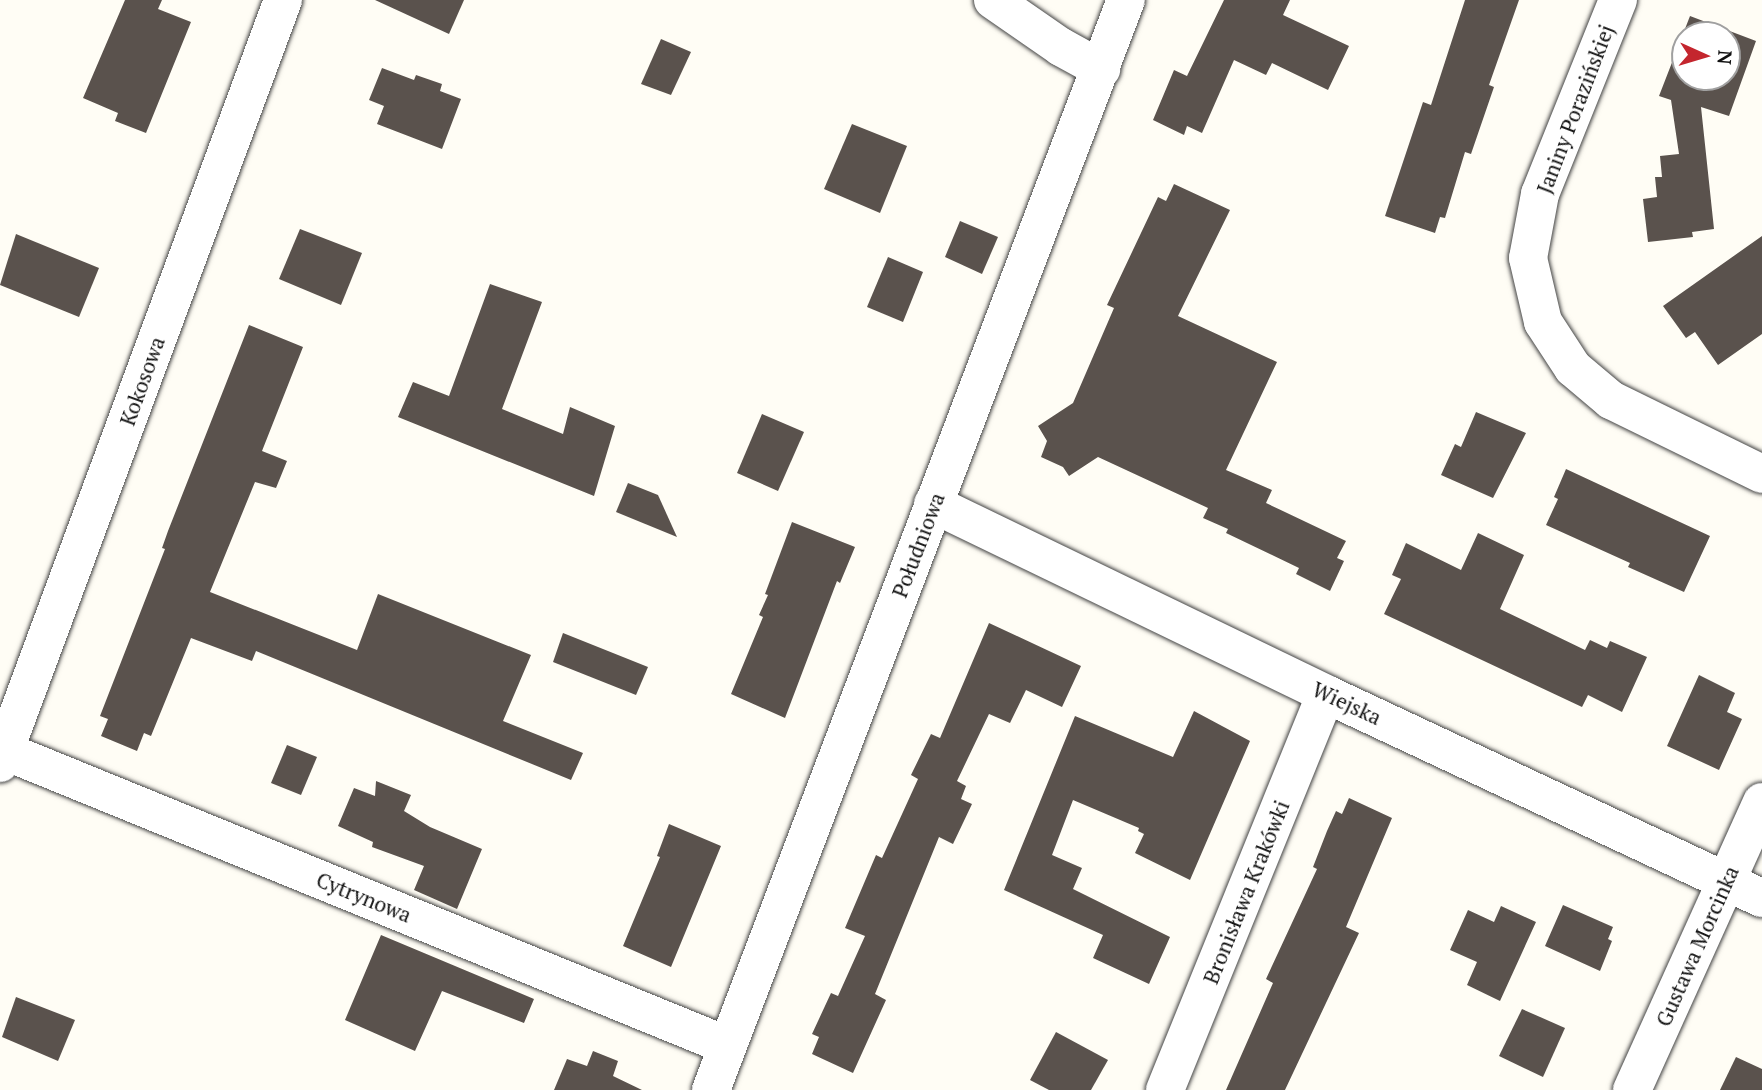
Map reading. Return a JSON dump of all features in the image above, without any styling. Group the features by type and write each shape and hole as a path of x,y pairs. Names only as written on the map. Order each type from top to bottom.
{"street":[{"name":"Kokosowa","path":"2,754 284,0"},
{"path":"993,0 1061,47 1101,69"},
{"name":"Południowa","path":"711,1090 1126,0"},
{"name":"Janiny Porazińskiej","path":"1618,0 1540,194 1528,258 1543,322 1573,368 1611,400 1762,474"},
{"name":"Wiejska","path":"933,504 1326,694 1762,898"},
{"name":"Bronisława Krakówki","path":"1166,1090 1326,694"},
{"name":"Cytrynowa","path":"2,754 728,1046"},
{"name":"Gustawa Morcinka","path":"1632,1090 1762,802"}],"building":[{"path":"125,0 162,0 158,9 191,22 146,133 115,121 118,113 83,98"},
{"path":"375,0 464,0 449,34"},
{"path":"1224,0 1290,0 1283,15 1349,46 1328,90 1272,63 1266,75 1234,60 1202,133 1187,126 1184,135 1153,120 1174,70 1187,76"},
{"path":"1465,0 1519,0 1489,85 1494,87 1471,154 1465,152 1445,218 1440,217 1435,233 1385,216 1423,102 1431,105"},
{"path":"1690,16 1703,21 1688,21"},
{"path":"1741,35 1756,41 1741,83"},
{"path":"661,39 691,52 671,95 641,84"},
{"path":"1671,65 1671,91 1738,91 1729,116 1701,107 1714,229 1692,232 1693,237 1648,242 1643,199 1657,197 1655,177 1662,177 1660,156 1679,154 1671,100 1659,96"},
{"path":"382,68 414,80 416,75 442,84 440,91 461,99 442,149 377,124 384,106 369,100"},
{"path":"852,124 907,146 880,213 824,189"},
{"path":"1174,184 1230,210 1178,316 1277,362 1226,470 1272,490 1266,503 1346,541 1337,558 1344,561 1330,591 1296,574 1299,568 1226,533 1228,529 1203,518 1208,508 1098,457 1069,476 1063,467 1041,457 1047,441 1038,426 1073,403 1114,308 1107,305 1158,197 1166,201"},
{"path":"960,221 998,237 982,274 945,257"},
{"path":"300,229 362,253 341,305 279,279"},
{"path":"16,234 99,268 79,317 0,285"},
{"path":"1762,236 1762,334 1718,365 1695,332 1686,338 1663,306"},
{"path":"888,257 923,272 903,322 867,307"},
{"path":"490,284 542,302 502,409 563,434 570,407 615,426 594,496 398,417 413,382 449,396"},
{"path":"249,325 303,347 262,451 287,461 276,488 255,482 210,592 357,650 378,594 531,655 503,721 583,753 571,780 256,651 252,661 191,638 151,736 144,733 137,751 101,736 108,719 100,716 165,549 162,548 168,531"},
{"path":"1476,412 1526,433 1493,498 1441,475 1455,444 1461,447"},
{"path":"762,414 804,432 778,491 737,473"},
{"path":"1566,469 1710,536 1684,592 1628,567 1630,563 1546,525 1558,499 1554,497"},
{"path":"628,483 658,495 677,537 616,512"},
{"path":"792,522 855,547 840,583 837,581 785,718 731,694 763,617 759,615 768,595 765,594"},
{"path":"1478,533 1524,555 1500,609 1585,650 1590,640 1607,648 1610,641 1647,657 1622,712 1588,695 1582,707 1384,614 1401,579 1392,575 1406,543 1461,570"},
{"path":"989,623 1081,666 1062,707 1026,690 1010,723 989,714 957,781 966,786 961,799 972,804 953,844 939,837 875,994 886,1000 853,1073 812,1054 819,1037 812,1034 831,993 838,996 865,936 845,928 876,855 882,858 918,779 911,775 931,734 940,738"},
{"path":"563,633 648,667 636,695 553,662"},
{"path":"1699,675 1735,693 1727,712 1742,719 1719,770 1667,746"},
{"path":"1194,711 1250,741 1190,880 1135,853 1144,834 1138,831 1139,828 1073,800 1052,855 1082,868 1073,889 1170,937 1149,984 1093,958 1103,935 1004,890 1075,716 1173,757"},
{"path":"287,745 317,757 301,795 271,783"},
{"path":"376,781 411,795 404,811 430,827 482,849 457,909 414,890 424,866 372,847 373,842 338,826 354,788 375,796"},
{"path":"1349,798 1392,818 1346,927 1359,933 1285,1090 1226,1090 1273,983 1266,979 1317,869 1313,867 1327,831 1336,811 1342,814"},
{"path":"669,824 721,846 671,967 623,946 660,857 657,856"},
{"path":"1563,905 1613,927 1608,939 1612,941 1600,971 1545,946"},
{"path":"1501,906 1536,922 1500,1001 1467,985 1477,962 1450,950 1468,910 1494,922"},
{"path":"381,935 534,999 524,1023 442,991 415,1051 345,1020"},
{"path":"16,997 75,1020 58,1061 2,1037"},
{"path":"1522,1009 1565,1028 1543,1077 1499,1056"},
{"path":"1056,1032 1108,1060 1091,1090 1049,1090 1030,1080"},
{"path":"593,1051 618,1061 613,1076 642,1090 554,1090 567,1059 587,1066"},
{"path":"1736,1057 1762,1069 1762,1090 1720,1090"}]}
